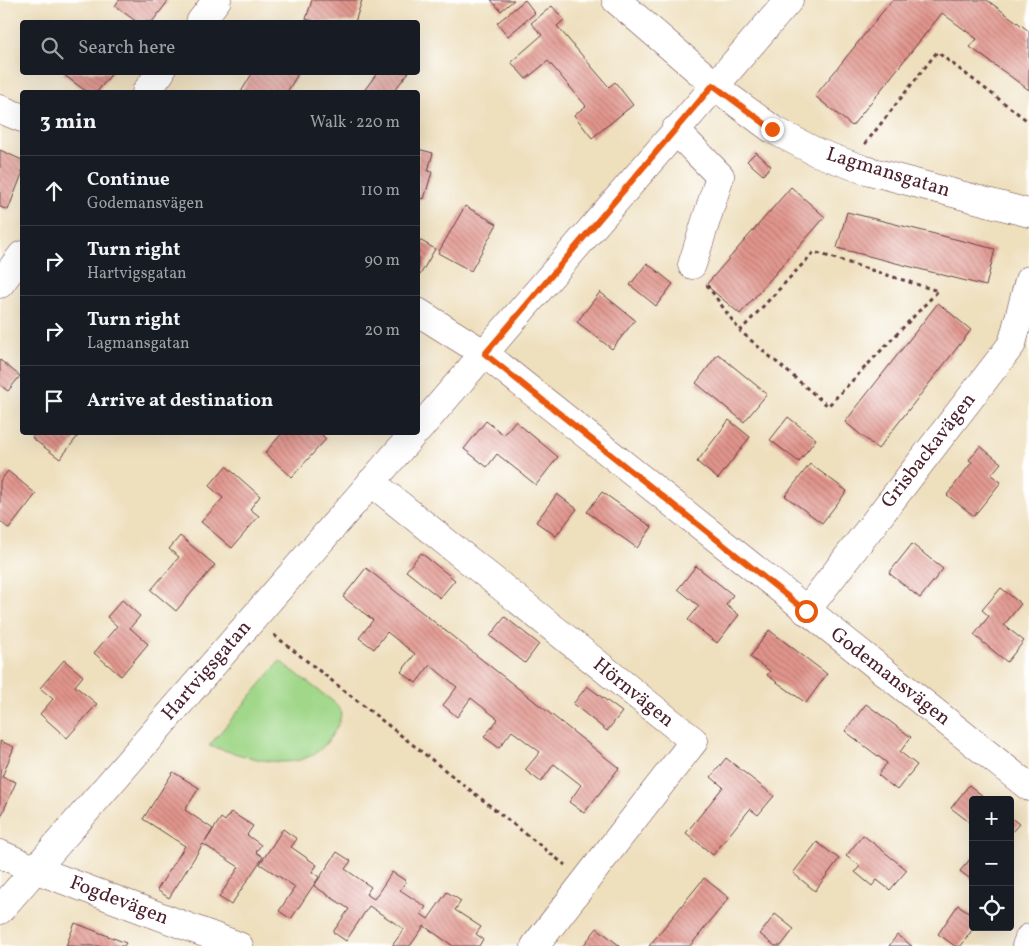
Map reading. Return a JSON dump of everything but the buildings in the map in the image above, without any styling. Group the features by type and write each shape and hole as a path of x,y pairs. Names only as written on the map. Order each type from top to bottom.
{"street":[{"path":"202,20 217,0"},
{"name":"Lagmansgatan","path":"616,0 713,85 772,129 816,152 849,164 1029,213"},
{"name":"Hartvigsgatan","path":"420,427 485,354 713,85 789,0"},
{"path":"148,90 159,75"},
{"path":"0,109 20,117"},
{"path":"675,130 720,176 692,265"},
{"path":"0,284 20,258"},
{"name":"Grisbackavägen","path":"806,611 1012,344 1029,280"},
{"name":"Godemansvägen","path":"420,313 485,354 1029,787"},
{"name":"Hartvigsgatan","path":"0,910 412,435"},
{"name":"Hörnvägen","path":"371,482 694,741 535,946"},
{"name":"Fogdevägen","path":"0,854 34,869 239,946"},
{"path":"1026,946 1029,938"}],"path":[{"path":"849,164 936,52 1029,122"},
{"path":"692,265 740,331 828,406 938,291 814,252 740,331"},
{"path":"252,618 585,881"}],"green space":[{"path":"280,661 335,703 341,711 339,722 330,738 318,751 305,758 290,762 257,759 209,746"}],"route":[{"path":"772,129 713,85 485,354 806,611"}]}
